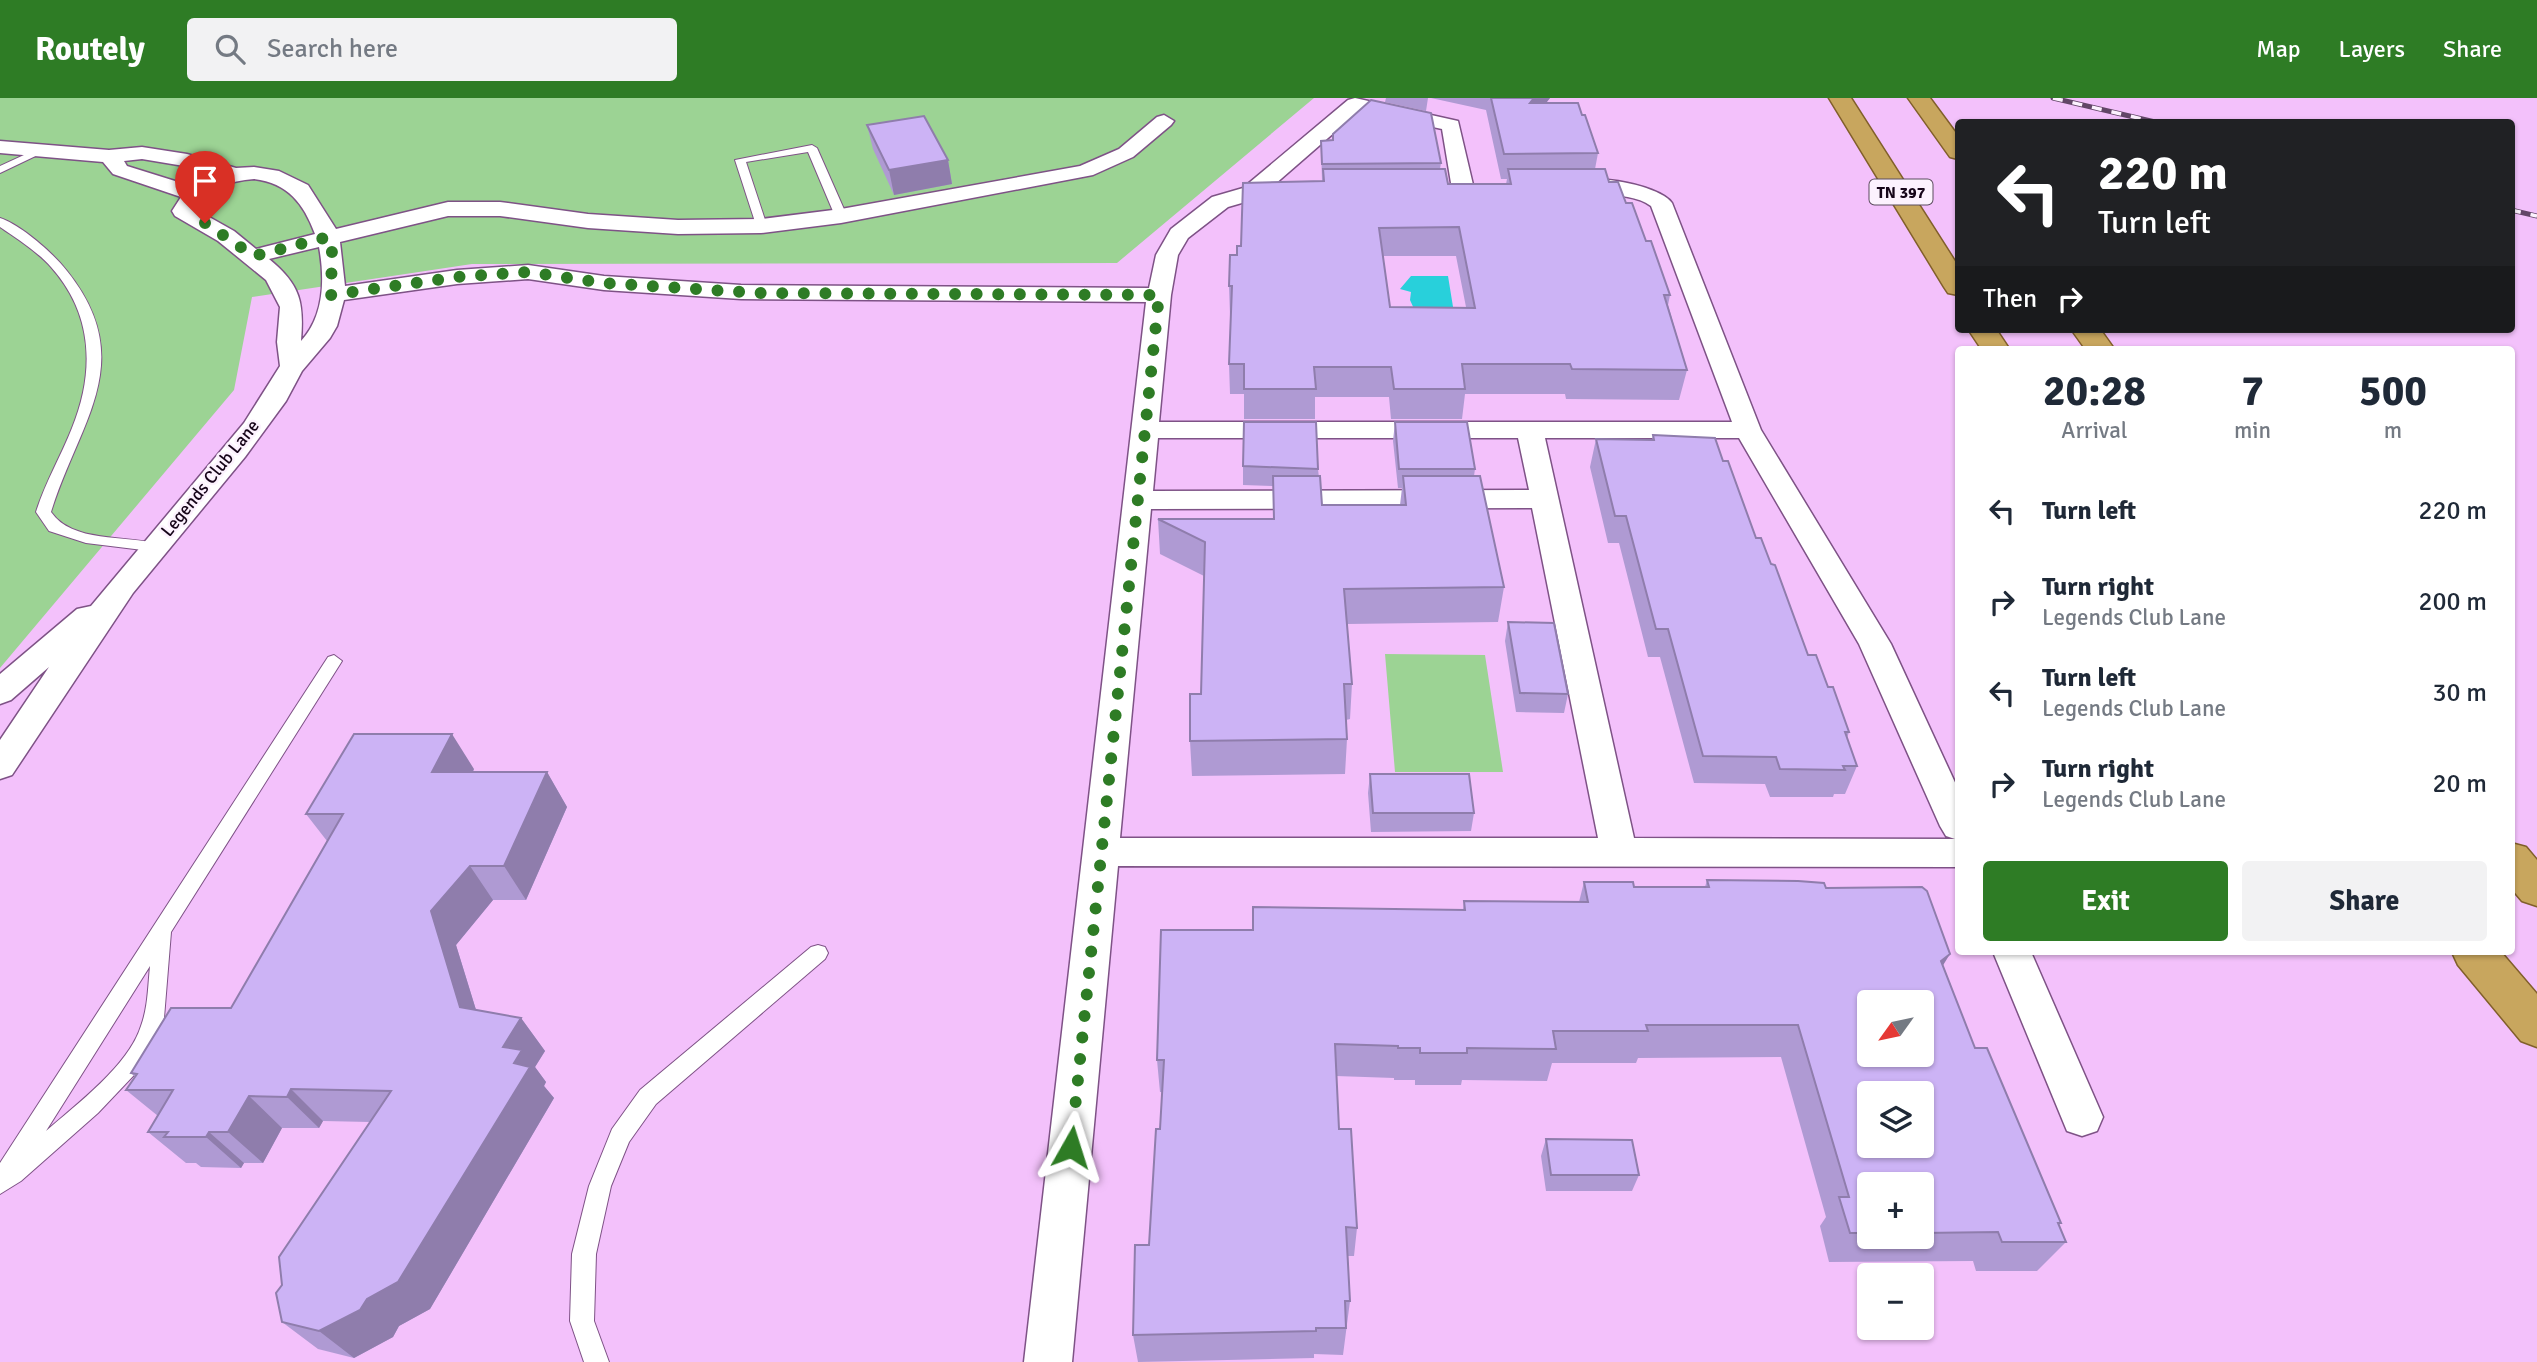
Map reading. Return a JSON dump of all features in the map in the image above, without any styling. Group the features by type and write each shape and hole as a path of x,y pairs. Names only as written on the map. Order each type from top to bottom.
{"highway":[{"name":"TN 397","path":"1840,98 1955,283"},
{"path":"1924,105 1955,148"},
{"path":"2515,864 2537,889"},
{"path":"2477,955 2537,1027"}],"street":[{"path":"1251,193 1355,104 1451,125 1475,189 1436,189"},
{"path":"254,256 431,212 468,208 636,225 761,226 841,216 1086,171 1126,153 1164,121"},
{"path":"0,147 109,156 142,153 187,160 236,175"},
{"path":"109,156 120,170 193,194"},
{"path":"293,366 289,342 292,307 276,276 254,256 183,211 188,198 205,184 236,175 271,172 291,180 315,205 332,248 330,306 604,283 774,293 1159,295"},
{"path":"1553,188 1628,189 1645,193 1661,203 1748,430 1880,655 1955,819"},
{"path":"1048,1362 1159,295 1167,255 1179,234 1220,202 1251,193 1292,189"},
{"name":"Legends Club Lane","path":"0,766 122,587 270,405 293,366 322,333 330,306"},
{"path":"1145,430 1748,430"},
{"path":"1530,430 1619,852"},
{"path":"1138,500 1544,499"},
{"name":"Legends Club Lane","path":"0,692 122,587"},
{"path":"1101,852 1955,853"},
{"path":"2013,955 2082,1117"}],"lane":[{"path":"761,226 740,160 812,148 841,216"},
{"path":"0,170 41,151"},
{"path":"0,221 54,263 89,314 95,344 94,387 43,512 54,527 86,538 154,548"},
{"path":"0,1184 334,661"},
{"path":"0,1184 98,1096 141,1050 154,1016 162,929"},
{"path":"597,1362 582,1321 584,1254 600,1185 620,1136 648,1097 818,953"}],"shaded area":[{"path":"0,98 1314,98 1117,263 472,264 252,297 234,390 0,668"},
{"path":"1411,276 1448,276 1454,313 1415,311 1410,300 1411,292 1400,289"},
{"path":"1385,654 1485,655 1503,772 1395,772"}],"building":[{"path":"1491,98 1534,98 1530,103 1578,103 1598,153 1504,154"},
{"path":"1371,100 1431,113 1441,163 1322,164 1321,141 1333,140 1333,134"},
{"path":"924,116 948,160 889,170 867,125"},
{"path":"1323,169 1445,169 1448,184 1511,184 1508,169 1605,169 1609,182 1618,182 1626,203 1632,203 1646,241 1651,241 1670,295 1664,295 1687,370 1572,369 1570,364 1462,364 1465,389 1394,389 1391,367 1314,367 1316,389 1244,389 1244,364 1229,364 1232,286 1229,286 1230,255 1237,255 1237,246 1241,246 1243,183 1324,181","holes":["1459,227 1475,308 1390,307 1379,228"]},
{"path":"1244,422 1316,422 1318,469 1243,466"},
{"path":"1395,422 1467,422 1475,469 1399,469"},
{"path":"1653,435 1715,438 1723,461 1728,461 1756,538 1761,538 1771,564 1775,565 1808,655 1816,655 1828,687 1833,687 1849,732 1845,732 1857,766 1843,766 1845,770 1780,769 1776,757 1703,756 1668,629 1656,629 1626,516 1615,516 1596,439 1654,440"},
{"path":"1273,476 1320,476 1322,505 1406,505 1403,476 1480,476 1504,587 1344,589 1352,684 1344,684 1347,739 1190,741 1190,694 1201,694 1205,542 1158,519 1274,519"},
{"path":"1508,622 1554,623 1568,694 1520,693"},
{"path":"354,734 452,734 432,772 547,772 504,866 470,866 431,911 460,1007 521,1018 503,1047 522,1050 514,1063 530,1067 398,1282 367,1299 360,1310 319,1331 282,1322 276,1293 282,1285 279,1257 391,1091 291,1089 287,1097 249,1096 228,1132 209,1132 206,1137 164,1137 168,1132 148,1132 173,1090 126,1090 137,1074 131,1073 171,1008 231,1008 343,814 306,814"},
{"path":"1370,774 1469,774 1474,813 1373,813"},
{"path":"1707,880 1798,881 1824,883 1826,888 1922,887 1927,891 1950,954 1941,961 1975,1048 1987,1048 2061,1223 2058,1223 2066,1242 2002,1242 1998,1232 1934,1233 1934,1172 1857,1172 1857,1233 1850,1233 1839,1197 1849,1197 1798,1025 1646,1025 1648,1031 1553,1031 1556,1049 1467,1048 1467,1053 1420,1053 1420,1048 1335,1044 1339,1129 1351,1129 1357,1228 1346,1227 1350,1301 1345,1301 1346,1328 1133,1335 1135,1245 1149,1245 1156,1129 1160,1129 1164,1060 1157,1060 1161,930 1253,930 1253,907 1465,910 1464,901 1588,902 1584,882 1633,882 1634,887 1709,887"},
{"path":"1546,1139 1632,1140 1639,1175 1551,1175"}],"railway":[{"path":"2053,98 2142,119"},
{"path":"2515,211 2537,216"}],"route":[{"path":"205,223 254,256 328,237 332,248 331,295 457,277 528,272 604,283 757,293 1159,295 1071,1147"}]}
